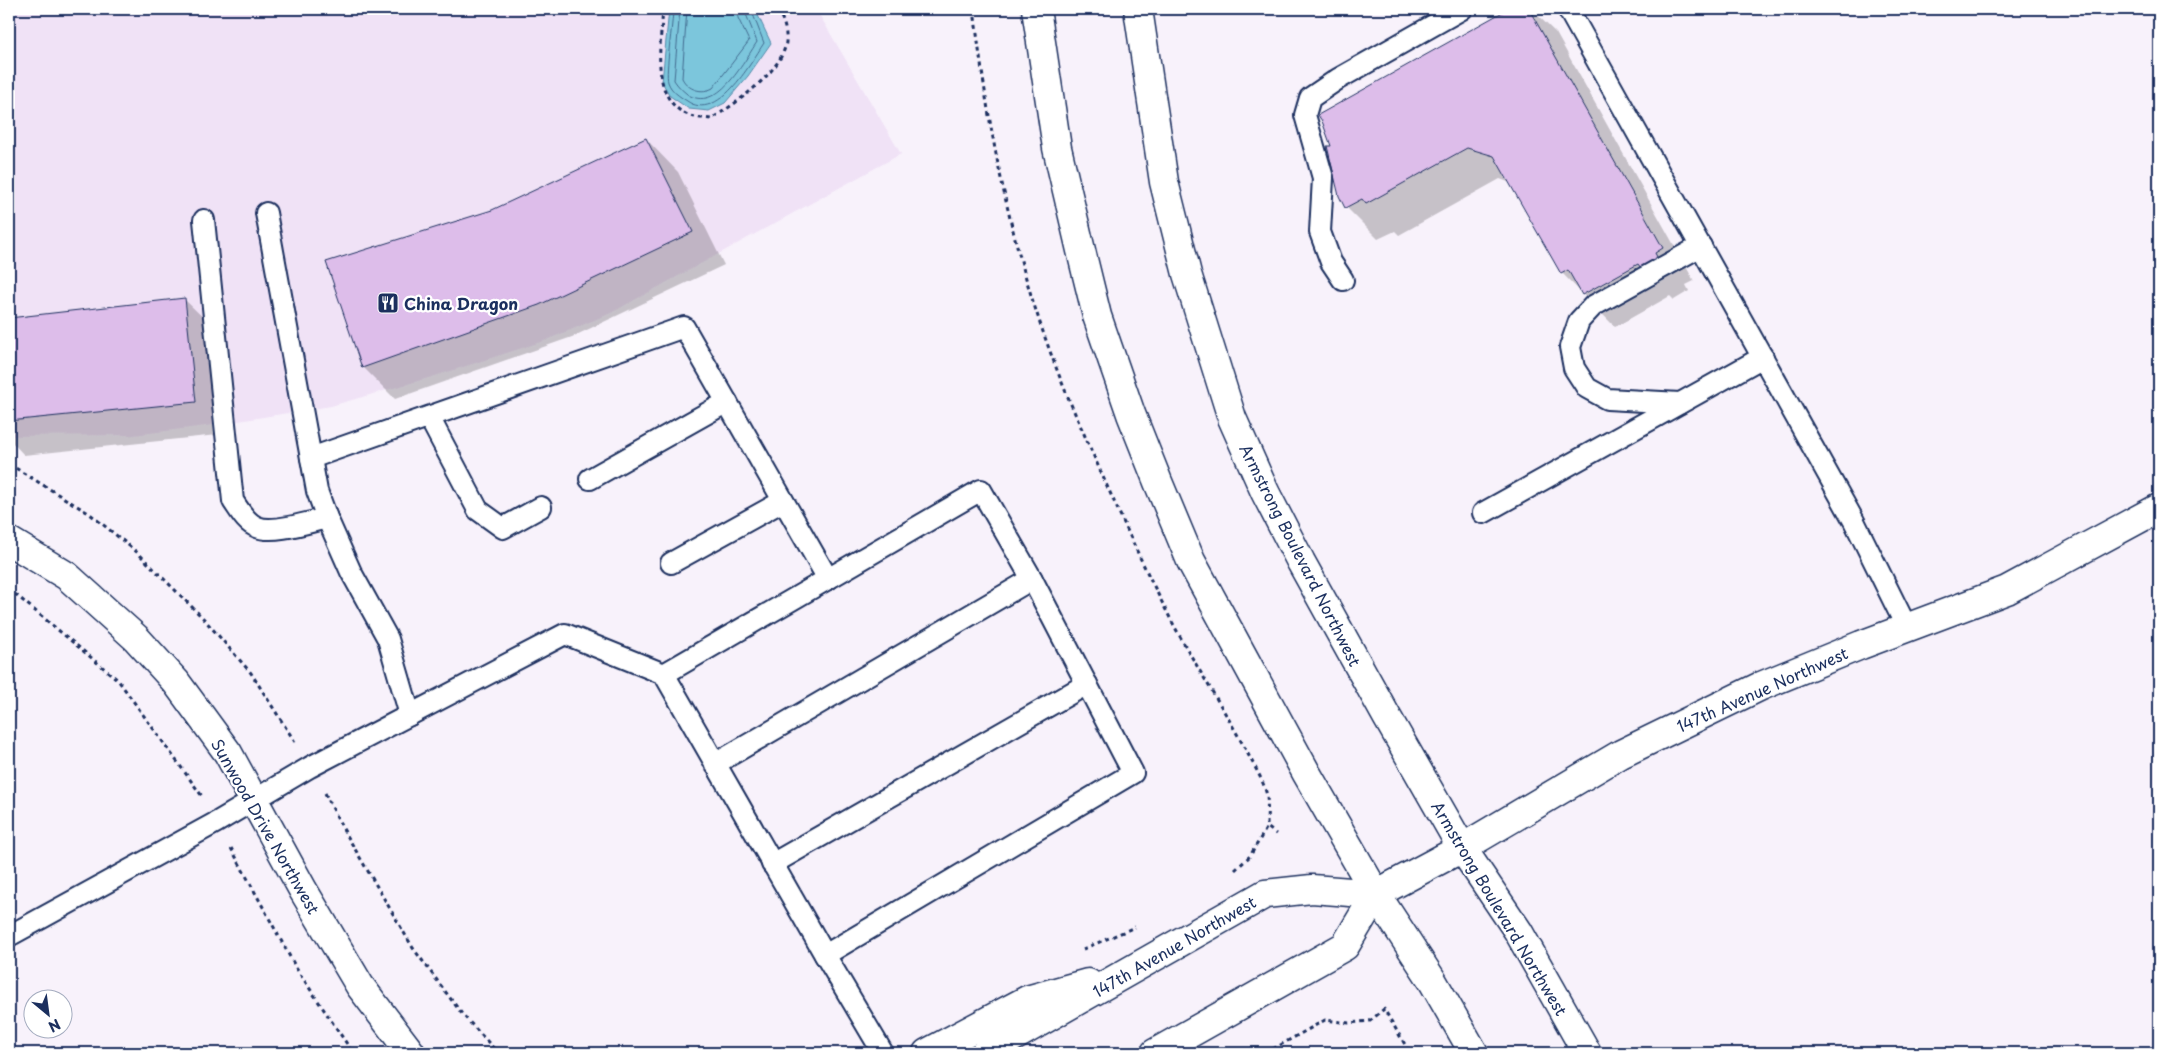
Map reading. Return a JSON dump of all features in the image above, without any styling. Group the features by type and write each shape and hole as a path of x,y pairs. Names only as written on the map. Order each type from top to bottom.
{"street":[{"path":"1036,9 1048,97 1068,199 1097,316 1131,414 1191,561 1307,774 1376,894 1432,980 1474,1053"},
{"name":"Armstrong Boulevard Northwest","path":"1138,9 1164,182 1187,274 1232,418 1265,492 1301,562 1462,848 1518,931 1586,1053"},
{"name":"147th Avenue Northwest","path":"985,1053 1265,894 1312,889 1376,894 1462,848 1621,754 1761,686 2007,590 2159,508"},
{"name":"Sunwood Drive Northwest","path":"9,541 67,576 136,638 176,682 228,753 303,890 360,986 412,1053"},
{"path":"1155,1053 1346,946 1376,894"},
{"path":"927,1053 1027,1000 1128,972"}],"lane":[{"path":"1343,280 1331,262 1320,232 1323,178 1305,116 1310,98 1338,79 1462,9"},
{"path":"1568,9 1854,521 1907,628"},
{"path":"266,214 317,491 351,572 388,639 410,716"},
{"path":"204,220 233,501 245,518 256,527 270,530 327,518"},
{"path":"1680,403 1607,399 1587,388 1574,368 1570,347 1579,321 1593,306 1701,246"},
{"path":"311,458 684,327 828,579"},
{"path":"1482,513 1762,357"},
{"path":"590,479 727,402"},
{"path":"429,417 478,510 503,528 541,507"},
{"path":"664,674 981,490 1032,579 1134,773 824,955"},
{"path":"671,564 784,501"},
{"path":"716,764 1032,579"},
{"path":"9,936 255,801 310,767 564,634 664,674 824,955 883,1053"},
{"path":"772,864 1087,684"}],"path":[{"path":"663,9 660,78 668,99 688,115 711,119 739,102 774,69 786,43 784,21 777,9"},
{"path":"9,464 90,514 138,553 203,618 250,673 310,767 342,827 413,948 462,1014 498,1053"},
{"path":"1266,1053 1325,1020 1349,1023 1370,1021 1384,1009 1410,1053"}],"shaded area":[{"path":"9,9 816,9 901,154 611,313 544,341 432,377 331,406 214,425 134,435 9,436"}],"water":[{"path":"669,9 755,9 771,43 748,76 725,103 709,111 689,109 670,96 662,82"}],"building":[{"path":"1508,9 1529,9 1663,248 1655,253 1658,259 1641,268 1638,264 1582,295 1568,270 1561,274 1494,156 1467,148 1366,204 1362,199 1345,208 1339,196 1327,146 1331,146 1318,115"},
{"path":"646,138 693,232 539,305 362,368 326,262 492,210"},
{"path":"185,298 196,402 9,421 9,318"}],"place":[{"name":"China Dragon","path":"388,303"}]}
